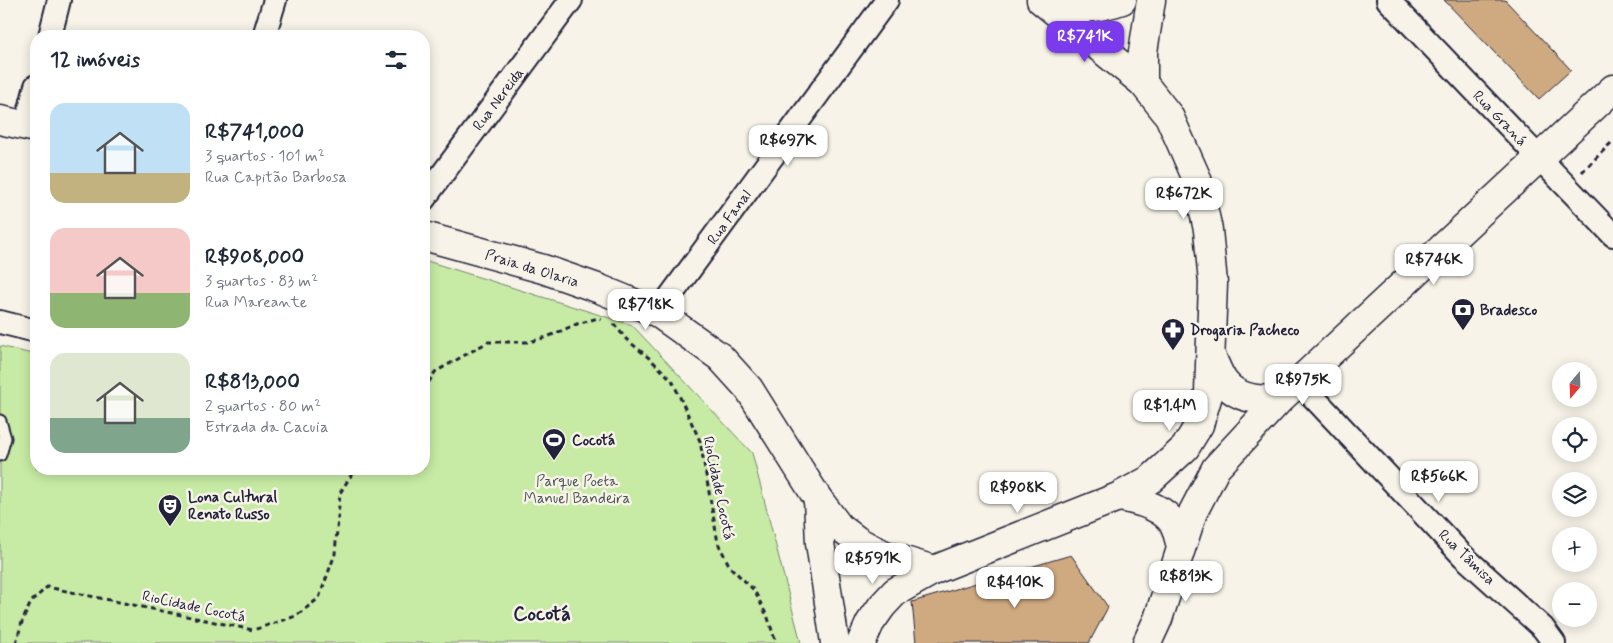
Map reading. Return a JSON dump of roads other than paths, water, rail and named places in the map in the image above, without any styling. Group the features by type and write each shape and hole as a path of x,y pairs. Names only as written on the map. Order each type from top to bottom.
{"main road":[{"path":"1048,5 1084,9 1122,0"},
{"path":"1143,83 1143,52 1151,0"},
{"path":"861,643 870,623 895,592 934,570 1118,497 1151,479 1185,448 1199,425 1209,392 1212,358 1213,283 1208,230 1197,179 1169,116 1143,83 1048,5"},
{"path":"1147,643 1158,619 1193,512 1216,468 1289,390 1613,89"},
{"name":"Praia da Olaria","path":"430,238 542,269 600,289 658,313 720,356 749,389 818,499 839,527 858,542 885,555 934,570"},
{"path":"1212,358 1225,383 1241,395 1257,400 1289,390"},
{"path":"1118,497 1144,503 1165,516 1174,524 1181,546"},
{"name":"Praia da Olaria","path":"818,499 820,543 836,643"}],"street":[{"path":"52,30 60,0"},
{"path":"266,30 275,0"},
{"name":"Rua Nereida","path":"430,191 571,0"},
{"name":"Rua Fanal","path":"658,313 887,0"},
{"name":"Rua Graná","path":"1388,0 1613,235"},
{"path":"21,125 30,102"},
{"path":"0,322 30,330"},
{"name":"Rua Tâmisa","path":"1289,390 1462,556 1543,628 1554,643"}],"lane":[{"path":"0,421 5,438 0,455"}],"place":[{"name":"Bradesco","path":"1463,331"},
{"name":"Drogaria Pacheco","path":"1173,351"},
{"name":"Cocotá","path":"554,461"},
{"name":"Lona Cultural Renato Russo","path":"170,527"}],"district":[{"name":"Cocotá","path":"542,613"}],"park label":[{"name":"Parque Poeta Manuel Bandeira","path":"577,490"}]}
